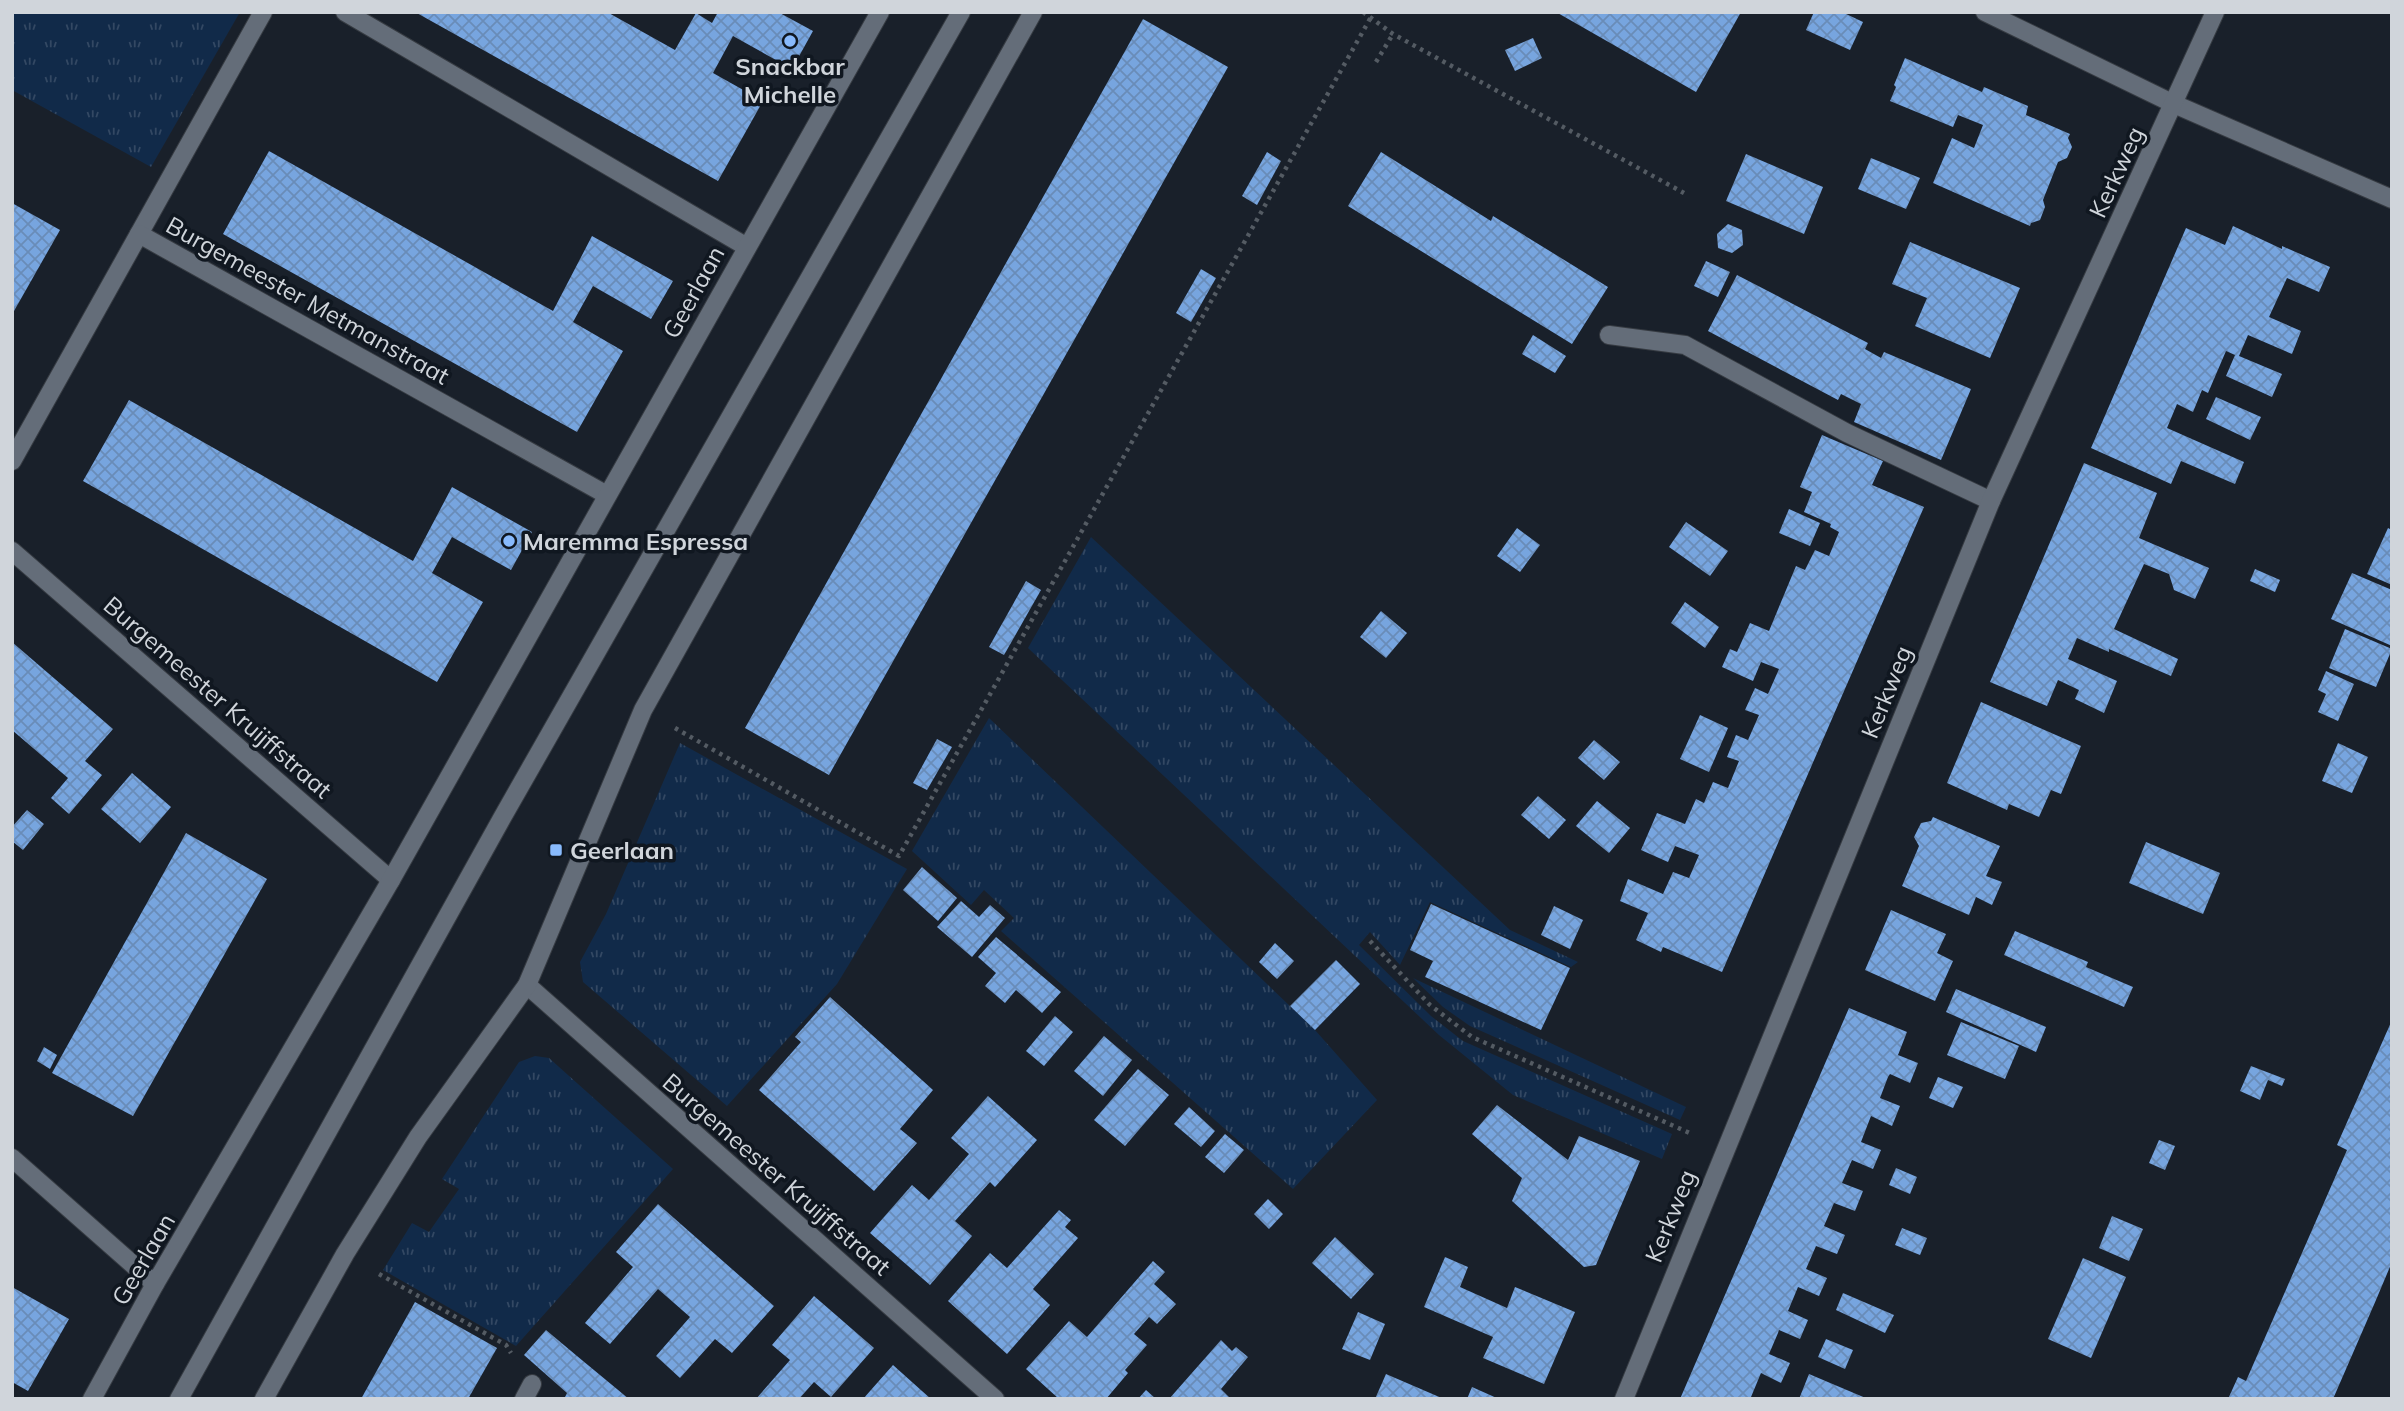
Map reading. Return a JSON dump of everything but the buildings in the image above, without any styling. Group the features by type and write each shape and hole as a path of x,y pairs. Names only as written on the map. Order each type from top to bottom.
{"street":[{"path":"139,234 263,12"},
{"path":"345,12 747,247"},
{"name":"Geerlaan","path":"92,1399 155,1284 391,880 880,12"},
{"path":"179,1399 502,818 961,12"},
{"path":"264,1399 345,1254 418,1137 527,985 643,710 1033,12"},
{"path":"1985,12 2174,104 2392,199"},
{"name":"Kerkweg","path":"1623,1399 1991,501 2215,12"},
{"name":"Burgemeester Metmanstraat","path":"12,461 139,234 607,495"},
{"path":"1609,335 1685,345 1847,433 1991,501"},
{"name":"Burgemeester Kruijffstraat","path":"12,551 391,880"},
{"name":"Burgemeester Kruijffstraat","path":"527,985 995,1399"},
{"path":"12,1158 155,1284"}],"path":[{"path":"1363,12 1394,34 1684,193"},
{"path":"643,710 899,856 1371,17"},
{"path":"1376,62 1394,34"},
{"path":"1370,941 1430,1005 1472,1037 1724,1148"},
{"path":"345,1254 506,1345 528,1392"}],"green space":[{"path":"12,12 240,12 151,167 12,90"},
{"path":"1091,537 1510,930 1578,962 1571,967 1430,902 1400,965 1370,932 1359,945 1431,1016 1463,1041 1672,1134 1662,1159 1513,1095 1439,1035 1028,648"},
{"path":"989,718 1315,1030 1377,1100 1293,1189 1001,931 1014,918 984,890 971,905 912,851"},
{"path":"680,743 907,869 837,984 727,1106 583,982 580,962 606,914"},
{"path":"1413,978 1686,1107 1680,1120 1470,1026 1443,1007"},
{"path":"535,1056 549,1058 673,1169 516,1346 383,1270 412,1223 429,1232 459,1189 442,1179 519,1062"}],"place":[{"name":"Snackbar Michelle","path":"790,41"},
{"name":"Maremma Espressa","path":"509,541"},
{"name":"Geerlaan","path":"556,850"}]}
